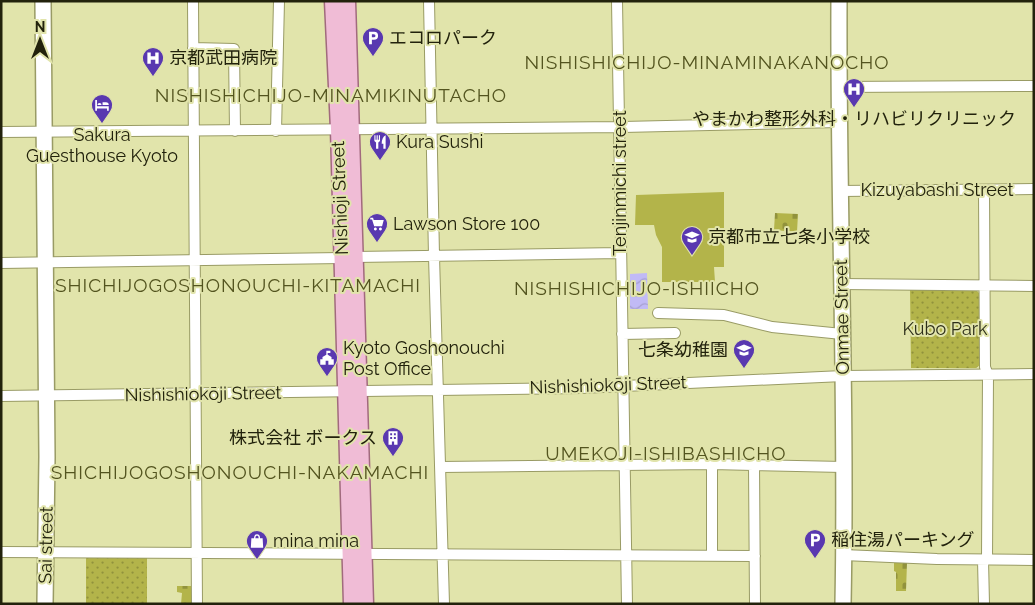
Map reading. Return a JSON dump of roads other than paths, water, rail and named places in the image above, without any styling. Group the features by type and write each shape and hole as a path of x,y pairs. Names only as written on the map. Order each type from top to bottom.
{"main road":[{"name":"Nishioji Street","path":"333,1 345,129"},
{"name":"Nishioji Street","path":"347,1 345,129 352,392 357,554 365,604"},
{"name":"Nishioji Street","path":"352,604 357,554"}],"street":[{"path":"43,1 46,396"},
{"path":"193,1 198,604"},
{"path":"276,131 279,1"},
{"path":"429,1 444,604"},
{"name":"Tenjinmichi street","path":"617,1 627,604"},
{"name":"Onmae Street","path":"839,1 838,87 843,376 843,604"},
{"path":"193,48 234,48 235,131"},
{"path":"838,87 1034,86"},
{"path":"1,132 620,127 839,122"},
{"name":"Kizuyabashi Street","path":"840,191 1034,189"},
{"path":"984,190 985,367 988,375 984,604"},
{"path":"1,263 620,253"},
{"path":"841,284 1034,286"},
{"path":"658,313 724,315 772,327 842,334"},
{"path":"622,334 676,333"},
{"name":"Nishishiokōji Street","path":"1,396 623,387 843,376 1034,374"},
{"name":"Sai street","path":"45,604 46,396"},
{"path":"441,467 624,464 754,464 843,467"},
{"path":"712,464 712,555"},
{"path":"754,464 755,604"},
{"path":"1,552 755,556"},
{"path":"843,555 1034,560"}],"water":[{"path":"647,273 648,309 630,309 630,274"}],"place":[{"name":"エコロパーク","path":"373,57"},
{"name":"京都武田病院","path":"153,77"},
{"name":"やまかわ整形外科・リハビリクリニック","path":"854,108"},
{"name":"Sakura Guesthouse Kyoto","path":"102,124"},
{"name":"Kura Sushi","path":"380,161"},
{"name":"Lawson Store 100","path":"377,243"},
{"name":"京都市立七条小学校","path":"692,256"},
{"name":"七条幼稚園","path":"744,369"},
{"name":"Kyoto Goshonouchi Post Office","path":"327,377"},
{"name":"株式会社 ボークス","path":"393,457"},
{"name":"稲住湯パーキング","path":"815,559"},
{"name":"mina mina","path":"257,560"}],"district":[{"name":"NISHISHICHIJO-MINAMINAKANOCHO","path":"707,62"},
{"name":"NISHISHICHIJO-MINAMIKINUTACHO","path":"331,95"},
{"name":"SHICHIJOGOSHONOUCHI-KITAMACHI","path":"238,285"},
{"name":"NISHISHICHIJO-ISHIICHO","path":"637,288"},
{"name":"UMEKOJI-ISHIBASHICHO","path":"666,453"},
{"name":"SHICHIJOGOSHONOUCHI-NAKAMACHI","path":"240,472"}],"park label":[{"name":"Kubo Park","path":"945,329"}]}
